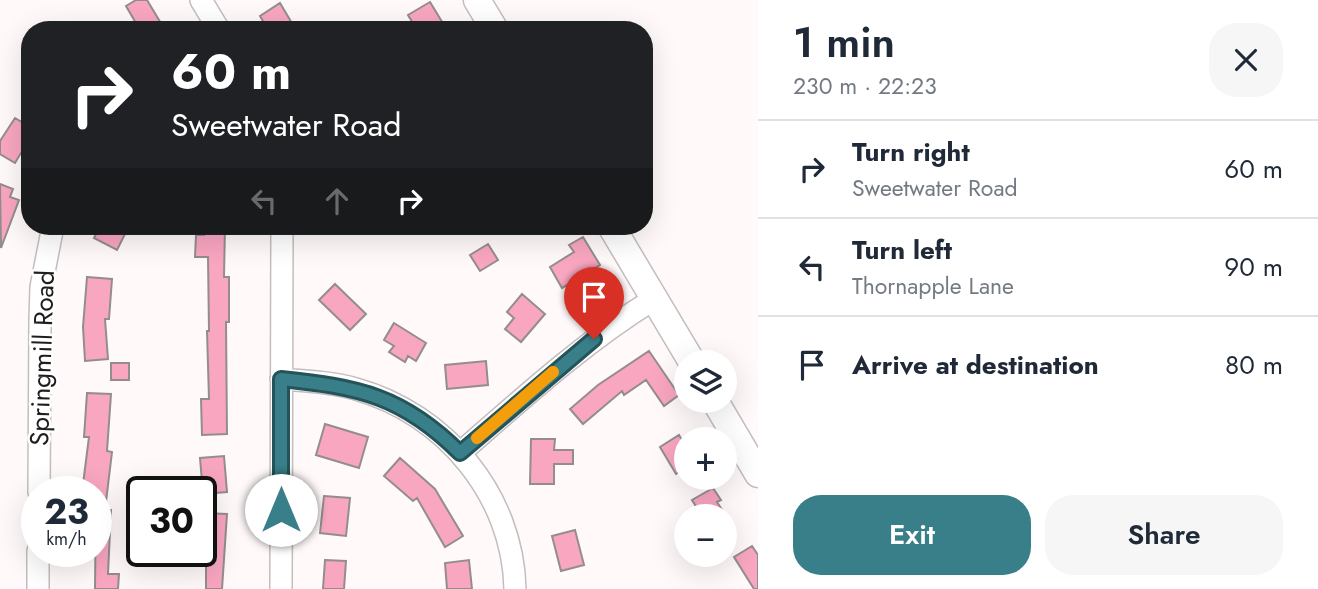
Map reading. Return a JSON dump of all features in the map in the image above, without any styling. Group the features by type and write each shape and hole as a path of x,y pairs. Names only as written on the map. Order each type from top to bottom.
{"main road":[{"path":"477,0 490,21"},
{"path":"616,235 685,350"},
{"path":"722,413 758,474"}],"street":[{"path":"201,0 214,21"},
{"name":"Springmill Road","path":"39,476 40,308 51,235"},
{"path":"281,589 282,235"},
{"path":"460,453 569,358 654,299"},
{"path":"281,379 333,384 374,395 413,414 439,433 460,453 487,491 505,530 515,589"},
{"path":"38,567 38,589"}],"building":[{"path":"136,0 147,0 160,21 135,21 126,6"},
{"path":"430,2 442,21 412,21 408,15"},
{"path":"280,3 291,21 263,21 260,16"},
{"path":"15,118 21,122 21,153 15,163 0,154 0,141"},
{"path":"0,184 13,189 10,197 19,200 1,248"},
{"path":"96,235 124,235 117,250 94,238"},
{"path":"196,235 225,235 224,277 229,277 229,322 226,322 227,434 202,435 201,399 209,399 208,257 195,257"},
{"path":"583,237 600,265 562,288 550,267 574,252 569,245"},
{"path":"488,244 498,260 480,271 470,255"},
{"path":"87,277 112,279 109,319 105,319 108,359 85,361 83,327"},
{"path":"335,284 366,314 350,330 319,300"},
{"path":"522,294 545,314 521,342 505,329 514,318 507,312"},
{"path":"394,323 426,343 416,361 408,356 405,362 389,352 394,346 384,340"},
{"path":"649,351 674,388 674,399 664,406 646,380 624,395 622,391 583,424 570,409 598,385"},
{"path":"486,361 488,385 447,389 445,365"},
{"path":"111,363 129,363 129,380 111,380"},
{"path":"87,393 111,394 107,451 112,452 109,476 84,476 89,437 84,437"},
{"path":"325,424 368,437 359,468 316,455"},
{"path":"674,438 674,471 660,447"},
{"path":"531,439 555,439 554,450 573,450 573,464 554,464 554,484 530,484"},
{"path":"224,456 227,492 217,493 217,476 202,476 200,458"},
{"path":"400,458 435,489 463,536 445,547 417,498 413,501 384,476"},
{"path":"714,490 721,500 717,502 718,504 694,504 692,500"},
{"path":"324,496 350,498 346,536 320,533"},
{"path":"217,514 227,514 222,589 206,589 206,567 217,567"},
{"path":"575,530 584,565 561,571 552,536"},
{"path":"752,546 758,555 758,589 754,589 737,562 737,555"},
{"path":"325,560 346,561 344,589 323,589"},
{"path":"469,560 472,589 447,589 445,563"},
{"path":"95,567 108,567 108,574 119,574 118,589 95,589"}],"slow traffic":[{"path":"477,438 553,372"}],"route":[{"path":"281,510 281,379 333,384 374,395 431,426 460,453 594,339"}]}
